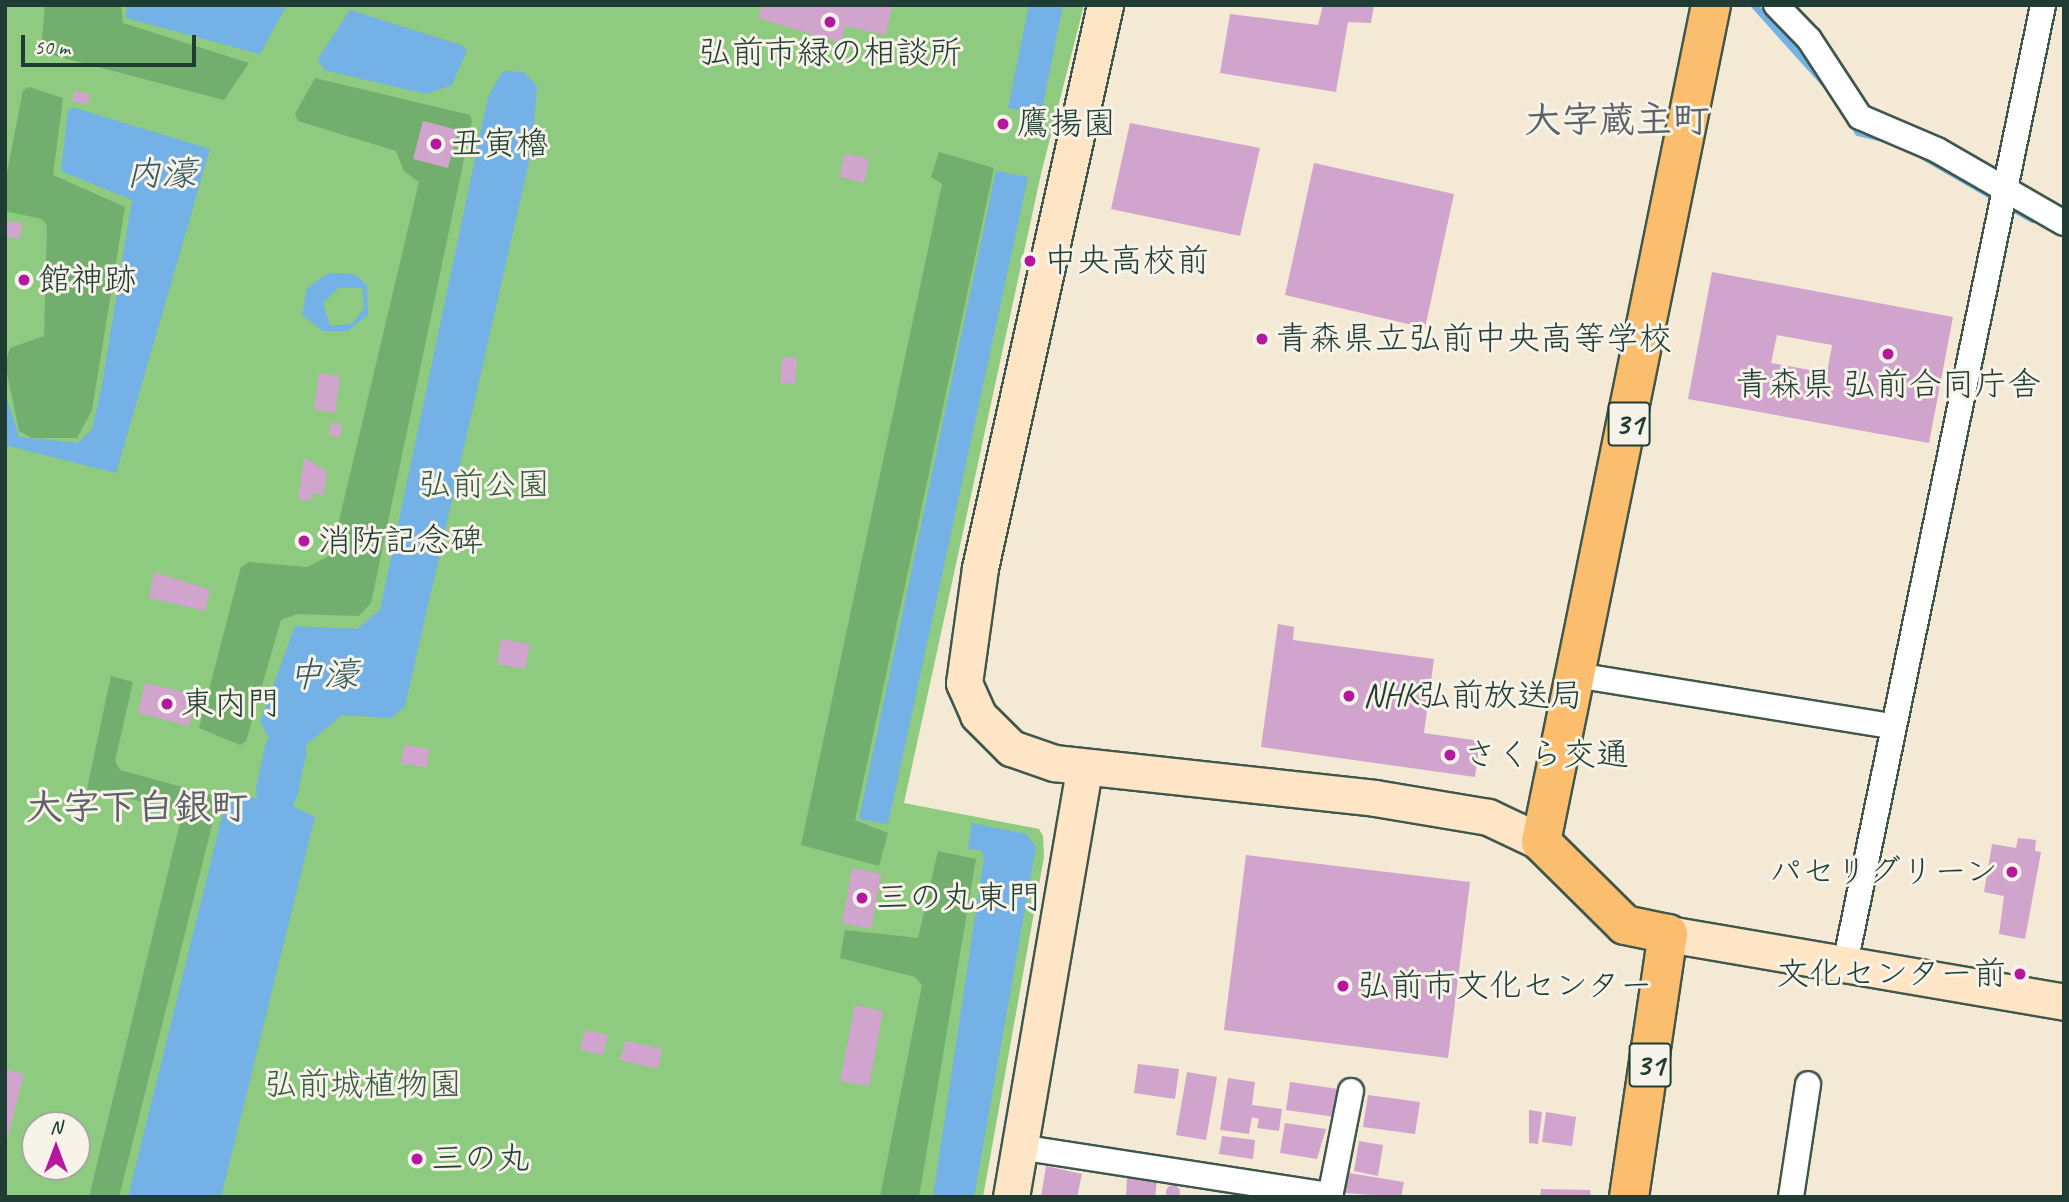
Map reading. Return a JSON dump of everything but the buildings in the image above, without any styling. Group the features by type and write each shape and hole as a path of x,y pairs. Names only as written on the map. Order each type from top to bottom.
{"main road":[{"name":"31","path":"1542,842 1711,5"},
{"path":"1542,842 1625,925 1668,934"},
{"name":"31","path":"1629,1197 1668,934"}],"street":[{"path":"1105,5 980,568 964,683 978,715 1012,748 1084,769 1375,798 1488,817 1542,842"},
{"path":"1776,5 1809,39 1860,117 1937,149 2003,201 2064,223"},
{"path":"1844,964 2042,5"},
{"path":"1576,675 1892,726"},
{"path":"1011,1197 1084,769"},
{"path":"1668,934 2064,1002"},
{"path":"1791,1197 1808,1084"},
{"path":"1019,1147 1330,1196 1351,1091"}],"green space":[{"name":"弘前公園","path":"5,5 1084,5 1041,174 904,803 1039,829 1043,836 1044,857 983,1197 5,1197"},
{"path":"45,5 121,5 123,23 249,63 224,100 41,52"},
{"path":"315,78 470,115 472,121 371,603 359,616 297,614 281,620 246,741 240,745 199,728 241,567 249,562 307,567 331,555 419,182 404,171 396,151 298,121 295,114"},
{"path":"29,87 63,98 53,175 125,207 92,410 77,438 32,438 19,431 5,364 10,348 44,336 47,226 42,219 5,211 5,183 23,90"},
{"path":"939,152 994,168 855,820 888,833 879,866 801,845 942,184 931,177"},
{"path":"111,676 133,682 115,761 120,770 219,797 119,1197 89,1197 181,819 173,809 87,789"},
{"path":"938,851 976,859 919,1197 880,1197 922,985 915,977 840,958 845,930 918,938"}],"water":[{"path":"127,5 287,5 260,54 126,18"},
{"path":"1029,5 1063,5 1041,114 1008,108"},
{"path":"350,10 461,45 467,50 452,85 426,94 324,70 318,59"},
{"name":"中濠","path":"503,71 524,72 537,86 532,149 405,706 392,718 342,715 299,751 275,749 260,722 295,626 357,629 380,610 488,97"},
{"name":"内濠","path":"75,108 210,149 116,473 5,445 5,393 19,437 78,443 92,429 102,385 132,200 61,171 68,110"},
{"path":"996,171 1028,177 888,824 859,819"},
{"path":"329,273 354,274 367,285 368,315 347,331 323,331 302,315 307,288","holes":["338,288 362,288 364,308 352,324 330,326 323,303"]},
{"name":"中濠","path":"271,789 290,793 294,807 315,817 221,1197 128,1197 227,796 268,799"},
{"path":"972,823 1026,834 1036,847 974,1197 933,1197 984,857 981,850 968,849"}],"waterway":[{"path":"1754,5 1824,83"},
{"path":"1851,121 1858,132 1878,137"},
{"path":"1921,155 2032,219"},
{"path":"277,790 285,751"}],"place":[{"name":"弘前市緑の相談所","path":"830,22"},
{"name":"鷹揚園","path":"1003,124"},
{"name":"丑寅櫓","path":"436,144"},
{"name":"中央高校前","path":"1030,261"},
{"name":"館神跡","path":"24,280"},
{"name":"青森県立弘前中央高等学校","path":"1262,339"},
{"name":"青森県 弘前合同庁舎","path":"1888,354"},
{"name":"消防記念碑","path":"304,541"},
{"name":"NHK弘前放送局","path":"1349,696"},
{"name":"東内門","path":"167,704"},
{"name":"さくら交通","path":"1450,755"},
{"name":"パセリグリーン","path":"2012,872"},
{"name":"三の丸東門","path":"862,898"},
{"name":"文化センター前","path":"2020,974"},
{"name":"弘前市文化センター","path":"1343,986"},
{"name":"三の丸","path":"417,1159"}],"district":[{"name":"大字蔵主町","path":"1617,120"},
{"name":"大字下白銀町","path":"137,807"}],"park label":[{"name":"弘前城植物園","path":"363,1085"}]}
